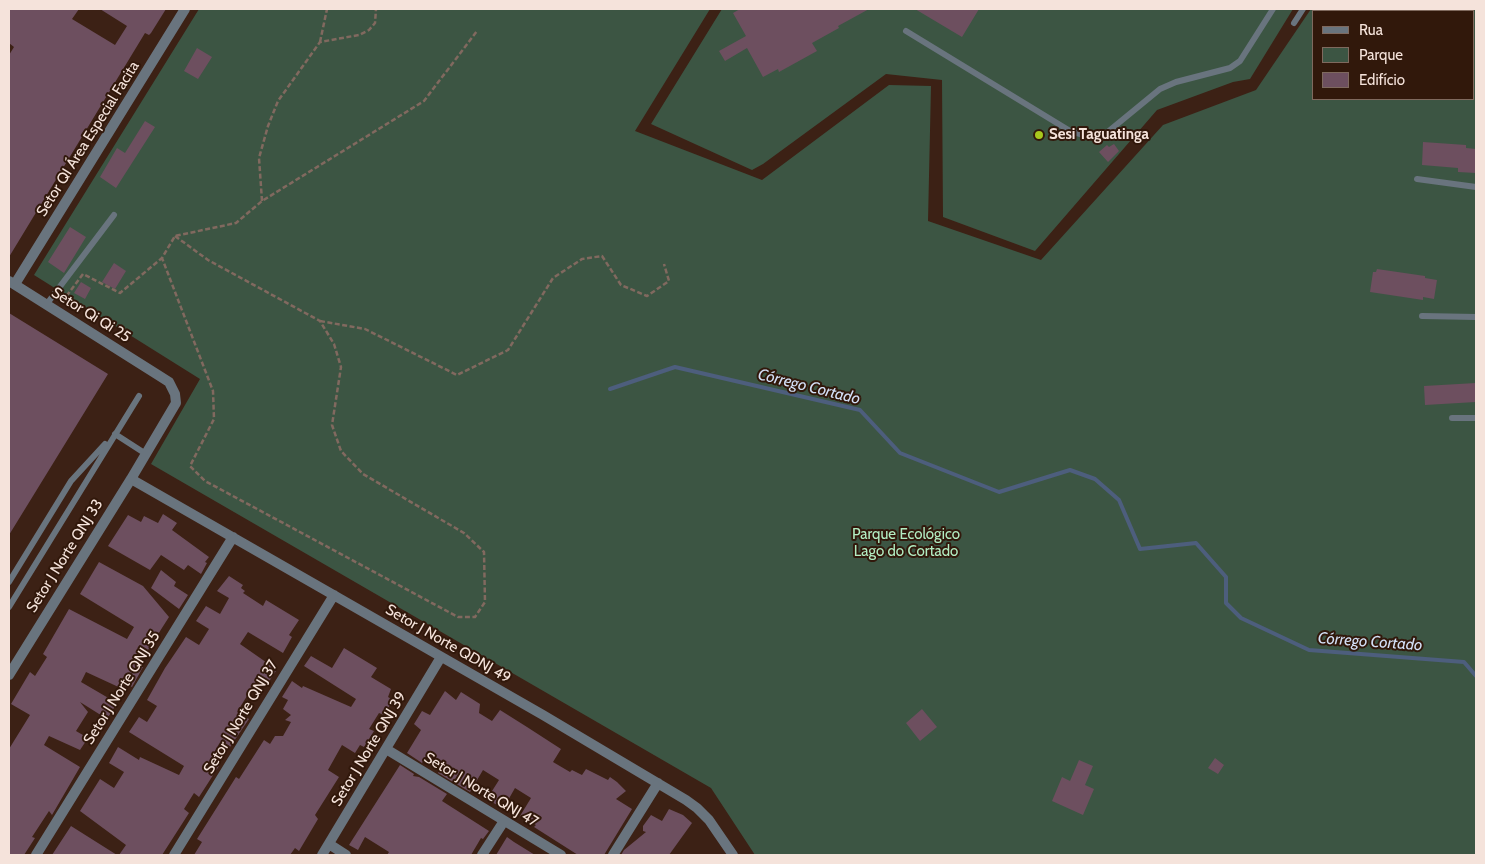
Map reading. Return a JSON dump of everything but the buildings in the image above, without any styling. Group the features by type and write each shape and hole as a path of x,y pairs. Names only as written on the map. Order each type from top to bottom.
{"street":[{"name":"Setor QI Área Especial Facita","path":"12,283 186,9"},
{"name":"Setor Qi Qi 25","path":"12,283 169,382 175,394 176,403 146,454"},
{"name":"Setor J Norte QNJ 33","path":"9,674 146,454"},
{"name":"Setor J Norte QDNJ 49","path":"131,479 658,783 697,808 709,820 733,855"},
{"name":"Setor J Norte QNJ 35","path":"36,855 233,537"},
{"name":"Setor J Norte QNJ 37","path":"174,855 334,595"},
{"name":"Setor J Norte QNJ 39","path":"322,855 441,658"},
{"name":"Setor J Norte QNJ 47","path":"386,750 561,855"},
{"path":"613,855 658,783"},
{"path":"482,855 504,821"},
{"path":"329,844 346,855"}],"lane":[{"path":"906,32 1070,132 1089,137 1104,136 1160,89 1176,82 1230,68 1240,61 1273,9"},
{"path":"1294,24 1304,9"},
{"path":"1417,178 1476,187"},
{"path":"51,308 114,215"},
{"path":"1422,316 1476,317"},
{"path":"9,607 139,396"},
{"path":"1452,418 1476,418"},
{"path":"115,434 146,454"},
{"path":"9,582 71,482 115,434"}],"path":[{"path":"262,201 258,158 268,126 278,101 320,42 327,9"},
{"path":"320,42 359,35 369,30 375,23 376,9"},
{"path":"51,308 83,274 120,294 162,258 175,236 236,223 262,201 424,101 477,32"},
{"path":"175,236 208,260 320,321 365,329 457,375 508,350 553,278 582,258 602,256 621,285 647,296 670,281 664,264"},
{"path":"162,258 213,391 214,419 190,466 205,481 458,617 475,617 485,602 484,552 464,533 363,474 341,451 332,425 341,367 334,344 320,321"}],"green space":[{"name":"Parque Ecológico Lago do Cortado","path":"199,9 710,9 635,131 762,180 889,85 931,86 928,221 1041,260 1163,125 1256,90 1311,9 1476,9 1476,855 755,855 711,788 151,464 200,379 34,275"},
{"name":"Sesi Taguatinga","path":"722,9 1293,9 1250,79 1233,82 1157,110 1035,251 943,217 942,80 886,74 763,164 752,170 651,124"}],"waterway":[{"name":"Córrego Cortado","path":"610,389 675,367 860,410 900,453 999,492 1070,470 1095,479 1119,500 1140,549 1196,543 1226,577 1226,603 1241,618 1309,650 1464,662 1476,676"}],"place":[{"name":"Sesi Taguatinga","path":"1039,135"}]}
